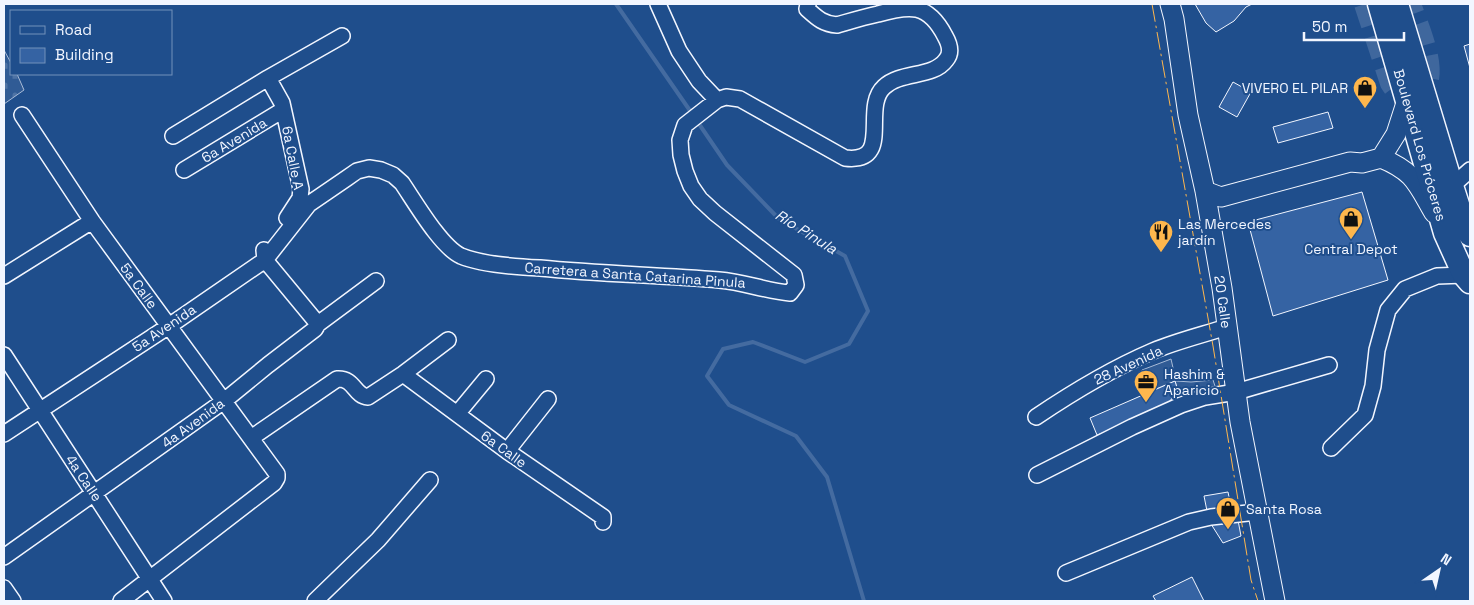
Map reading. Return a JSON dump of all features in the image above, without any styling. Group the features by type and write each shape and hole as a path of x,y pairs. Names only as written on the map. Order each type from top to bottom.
{"highway":[{"name":"Boulevard Los Próceres","path":"1379,4 1445,233 1467,278"},
{"name":"Boulevard Los Próceres","path":"1397,4 1452,186 1470,235"}],"main road":[{"name":"20 Calle","path":"1170,4 1174,19 1188,115 1205,191 1222,288 1240,422 1275,601"},
{"path":"1381,158 1396,134 1407,100"},
{"path":"1205,191 1221,197 1350,162 1362,163 1381,158 1410,175 1445,233"},
{"path":"1209,217 1214,211 1223,206 1353,171 1362,163"}],"street":[{"path":"658,4 679,51 699,81 711,104 726,97 740,99 845,158 855,159 869,152 874,144 874,107 880,92 885,86 899,78 939,68 948,59 950,46 940,26 934,19 919,9 901,7 837,25 827,24 818,19 807,9 808,4"},
{"path":"174,136 268,78 342,36"},
{"name":"6a Calle A","path":"265,260 264,246 296,206 300,198 301,189 282,103 268,78"},
{"name":"Carretera a Santa Catarina Pinula","path":"309,204 357,171 369,168 382,170 393,175 402,183 446,246 461,256 520,267 720,280 751,284 790,294 796,285 794,274 715,213 700,199 691,186 681,155 680,140 685,125 711,104"},
{"name":"6a Avenida","path":"184,170 283,110"},
{"name":"5a Calle","path":"22,116 92,221 276,472 277,478 274,483 150,578"},
{"path":"1452,186 1470,170"},
{"name":"5a Avenida","path":"4,434 169,326 265,260 309,204"},
{"path":"4,276 92,221"},
{"path":"265,260 318,324"},
{"path":"1331,448 1365,415 1373,386 1377,350 1388,310 1405,289 1437,276 1467,278"},
{"name":"4a Avenida","path":"4,557 224,401 315,329 318,324 376,281"},
{"name":"28 Avenida","path":"1036,417 1092,381 1130,362 1156,350 1226,326"},
{"path":"251,438 337,379 343,378 349,381 363,396 368,397 403,374 448,340"},
{"name":"4a Calle","path":"4,356 164,601"},
{"path":"1037,475 1132,427 1182,405 1236,392 1329,365"},
{"name":"6a Calle","path":"403,374 507,451 603,517 603,522"},
{"path":"457,414 486,378"},
{"path":"507,451 548,399"},
{"path":"315,601 378,540 430,480"},
{"path":"1066,574 1189,522 1211,517 1257,512"},
{"path":"121,601 150,578"},
{"path":"4,588 13,601"}],"shaded area":[{"path":"1171,359 1176,381 1213,380 1217,392 1178,391 1175,381 1144,394 1142,370"}],"green space":[{"path":"4,50 10,61 10,75 17,75 24,90 4,104"}],"building":[{"path":"1195,4 1252,4 1246,7 1234,21 1216,32 1206,23"},
{"path":"1470,44 1470,68 1464,46"},
{"path":"1233,82 1251,92 1237,117 1219,107"},
{"path":"1328,112 1333,128 1278,143 1273,127"},
{"path":"1362,192 1388,280 1273,316 1248,222"},
{"name":"Hashim & Aparicio","path":"1175,381 1178,391 1161,412 1097,435 1090,418"},
{"path":"1228,492 1232,512 1208,516 1204,496"},
{"name":"Santa Rosa","path":"1237,515 1241,536 1223,543 1211,524"},
{"path":"1192,577 1204,601 1156,601 1153,596"}],"waterway":[{"name":"Río Pinula","path":"616,4 693,115"},
{"name":"Río Pinula","path":"697,121 727,165 779,219 845,256 868,311 849,344 805,362 753,342 723,349 707,376 729,405 796,436 827,477 864,601"}],"tunnel":[{"path":"1365,4 1391,83 1404,94 1419,90 1426,84 1429,66 1424,44 1410,4"}],"power":[{"path":"1152,4 1213,346 1251,580 1258,601"}],"place":[{"name":"VIVERO EL PILAR","path":"1365,109"},
{"name":"Central Depot","path":"1351,240"},
{"name":"Las Mercedes jardín","path":"1161,253"},
{"name":"Hashim & Aparicio","path":"1146,403"},
{"name":"Santa Rosa","path":"1228,530"}]}
